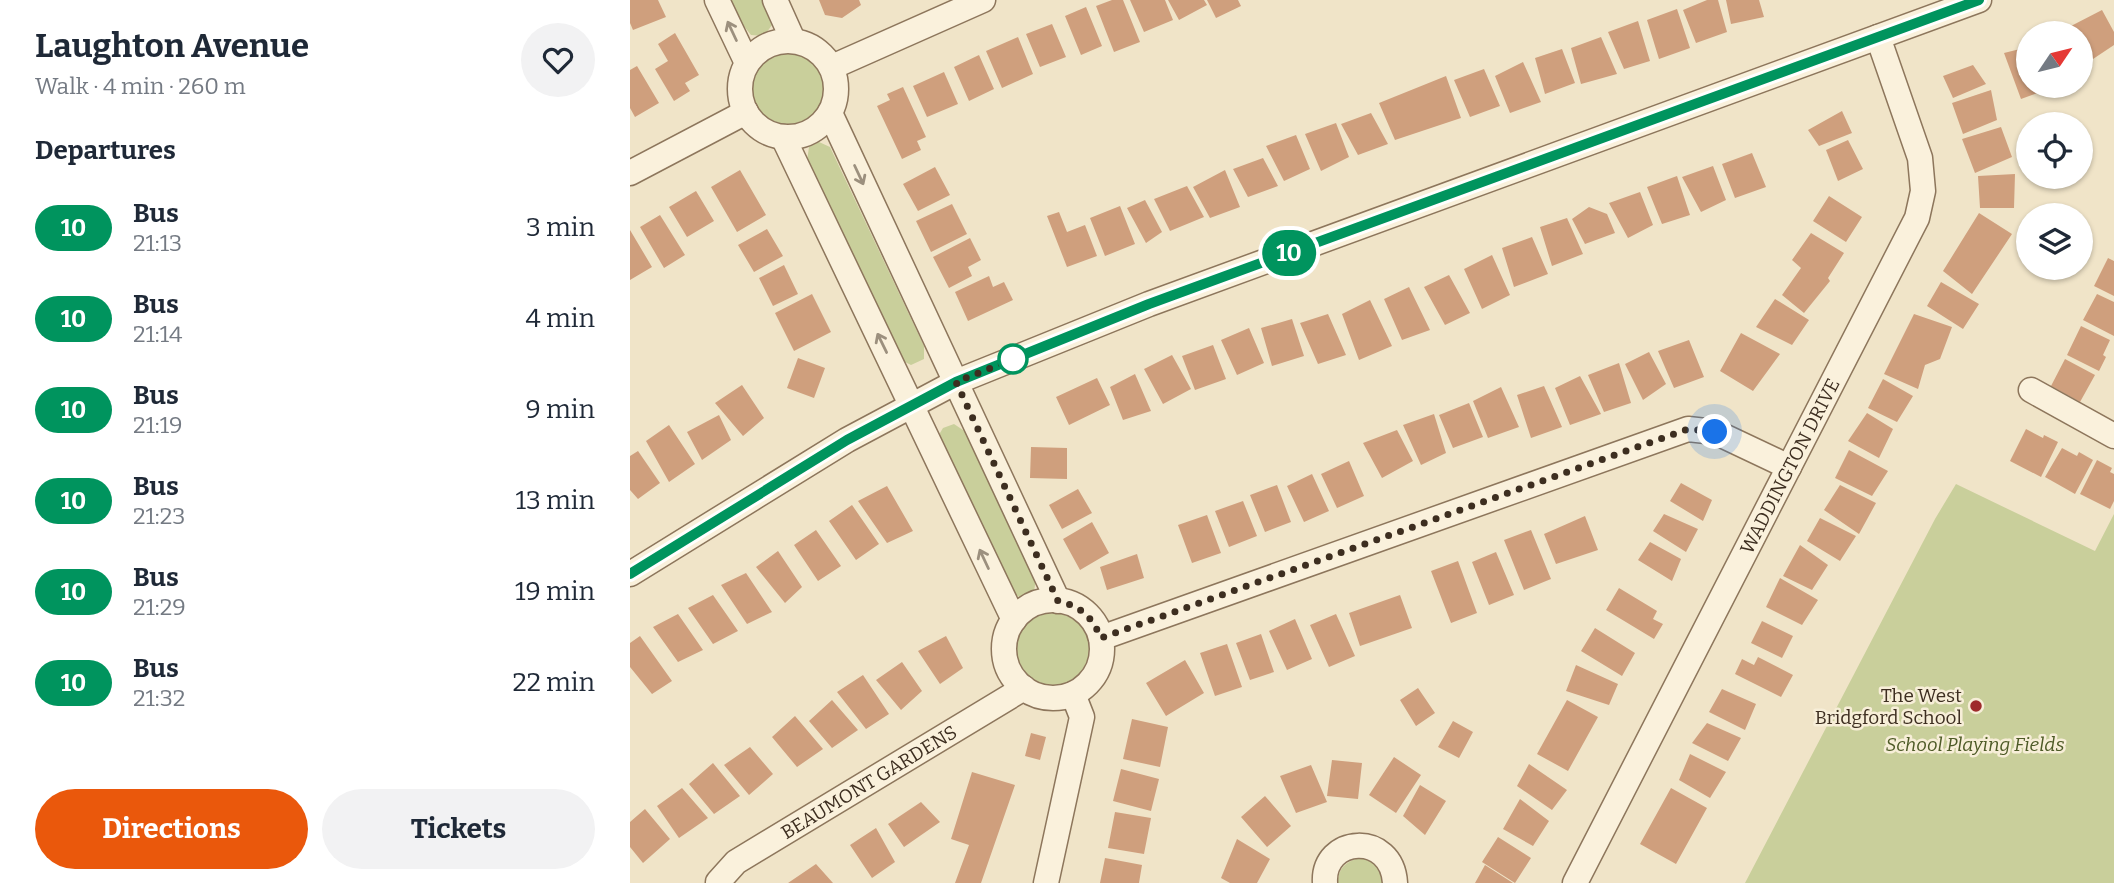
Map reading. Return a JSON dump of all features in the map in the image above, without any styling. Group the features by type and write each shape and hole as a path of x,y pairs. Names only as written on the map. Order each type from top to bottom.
{"street":[{"path":"717,0 747,63"},
{"path":"775,0 793,40"},
{"path":"832,67 983,0"},
{"path":"630,574 847,440 956,382 1149,304 1979,0"},
{"name":"WADDINGTON DRIVE","path":"1575,883 1917,218 1923,191 1920,158 1878,37"},
{"path":"793,40 809,45 822,54 832,67 836,98 830,113 822,124 797,136 783,137 762,129 746,112 740,87 747,63 756,52 780,41 793,40"},
{"path":"630,173 746,112"},
{"path":"830,113 1058,601"},
{"path":"783,137 1014,620"},
{"path":"2031,390 2111,428"},
{"path":"1101,638 1688,429 1715,432 1789,467"},
{"path":"1046,601 1073,604 1086,613 1101,638 1102,655 1097,671 1087,685 1073,694 1056,698 1039,696 1024,688 1013,678 1006,664 1004,649 1014,620 1033,605 1046,601"},
{"name":"BEAUMONT GARDENS","path":"704,883 719,883 736,862 1024,688"},
{"path":"1046,883 1082,717 1073,694"},
{"path":"1325,883 1328,864 1346,848 1358,845 1371,847 1390,862 1395,883"}],"green space":[{"path":"731,0 762,0 772,25 764,36 751,35"},
{"path":"788,52 808,58 818,68 824,88 818,108 808,118 788,124 768,118 758,108 752,88 758,68 768,58"},
{"path":"819,142 830,147 924,346 924,359 911,365 903,361 807,161 809,147"},
{"path":"954,424 966,432 1036,578 1034,592 1023,598 1012,594 937,438 943,428"},
{"name":"School Playing Fields","path":"1956,484 2095,551 2114,514 2114,883 1745,883 1935,519"},
{"path":"1053,613 1073,619 1083,629 1089,649 1083,669 1073,679 1053,685 1033,679 1023,669 1017,649 1023,629 1033,619"},
{"path":"1364,858 1379,867 1384,883 1338,883 1340,872 1345,865"}],"building":[{"path":"630,0 658,0 666,17 633,30 630,23"},
{"path":"819,0 859,0 861,5 842,18 825,15"},
{"path":"1112,0 1123,0 1140,42 1114,52 1096,6"},
{"path":"1130,0 1165,0 1173,20 1144,32"},
{"path":"1168,0 1204,0 1207,5 1179,20"},
{"path":"1207,0 1238,0 1241,6 1216,18"},
{"path":"1707,0 1718,0 1727,32 1696,43 1683,10"},
{"path":"1726,0 1759,0 1764,17 1731,24"},
{"path":"1086,7 1102,46 1081,55 1065,16"},
{"path":"1677,9 1690,48 1659,59 1647,20"},
{"path":"2102,10 2114,32 2114,45 2093,59 2093,21 2081,21"},
{"path":"1638,21 1650,61 1624,69 1608,32"},
{"path":"1052,24 1066,57 1040,67 1026,34"},
{"path":"675,33 699,75 685,83 690,91 674,101 655,69 668,61 658,44"},
{"path":"1018,37 1033,74 1002,88 986,51"},
{"path":"1601,37 1617,74 1581,84 1571,48"},
{"path":"1562,49 1575,83 1545,94 1535,58"},
{"path":"2016,50 2016,85 2004,53"},
{"path":"979,55 994,89 969,101 954,67"},
{"path":"1523,62 1541,102 1510,113 1495,76"},
{"path":"1973,65 1986,84 1953,98 1943,76"},
{"path":"637,66 659,103 635,117 630,108 630,70"},
{"path":"1484,69 1500,106 1470,117 1454,80"},
{"path":"944,72 958,104 927,117 913,86"},
{"path":"1446,76 1461,118 1395,140 1379,103"},
{"path":"903,87 926,137 917,141 921,150 902,159 877,106 890,100 887,94"},
{"path":"1991,90 1997,120 1963,134 1952,103"},
{"path":"1842,111 1852,133 1819,146 1808,130"},
{"path":"1371,113 1388,144 1358,155 1341,124"},
{"path":"1336,123 1349,157 1321,171 1305,134"},
{"path":"2001,127 2012,157 1975,173 1962,139"},
{"path":"1296,135 1310,169 1284,181 1266,146"},
{"path":"1848,140 1863,169 1838,181 1826,150"},
{"path":"1752,153 1766,187 1735,198 1722,164"},
{"path":"1263,158 1278,186 1248,197 1233,169"},
{"path":"1713,166 1726,200 1701,212 1682,177"},
{"path":"935,167 950,195 918,211 903,184"},
{"path":"740,170 766,215 737,232 711,187"},
{"path":"1225,170 1240,207 1210,218 1193,187"},
{"path":"2015,174 2014,208 1980,208 1978,176"},
{"path":"1677,176 1690,215 1662,224 1647,187"},
{"path":"1187,186 1204,217 1170,231 1154,199"},
{"path":"696,191 714,221 687,237 669,207"},
{"path":"1640,192 1653,225 1628,238 1609,203"},
{"path":"1829,196 1862,217 1846,242 1813,221"},
{"path":"1145,200 1162,232 1146,243 1127,208"},
{"path":"952,204 967,234 931,252 916,221"},
{"path":"1120,206 1135,244 1105,256 1090,218"},
{"path":"1589,207 1607,214 1615,233 1585,244 1572,219"},
{"path":"1059,212 1067,232 1085,225 1097,256 1067,267 1047,216"},
{"path":"1979,213 2012,234 1972,294 1943,271"},
{"path":"660,215 685,255 664,268 640,227"},
{"path":"1567,218 1583,254 1552,266 1540,227"},
{"path":"767,229 783,256 754,272 738,245"},
{"path":"630,230 652,267 630,280"},
{"path":"1811,233 1844,253 1828,278 1830,281 1804,313 1782,295 1801,268 1792,260"},
{"path":"1532,237 1548,274 1514,287 1502,248"},
{"path":"970,238 981,260 968,267 972,276 949,288 933,257"},
{"path":"1492,255 1510,295 1482,309 1464,269"},
{"path":"2108,258 2114,261 2114,296 2094,286"},
{"path":"784,265 798,294 773,306 759,278"},
{"path":"1449,275 1470,313 1445,325 1424,287"},
{"path":"989,276 993,287 1004,282 1013,300 968,321 955,292"},
{"path":"1941,282 1979,304 1963,329 1927,306"},
{"path":"1409,287 1430,330 1402,340 1384,299"},
{"path":"812,294 831,332 794,351 775,313"},
{"path":"2097,294 2114,302 2114,336 2083,320"},
{"path":"1775,299 1809,320 1792,345 1756,327"},
{"path":"1370,300 1392,346 1359,360 1342,314"},
{"path":"1328,314 1346,355 1318,364 1300,323"},
{"path":"1914,314 1952,327 1940,359 1925,365 1918,389 1884,374"},
{"path":"1292,319 1304,356 1272,366 1261,328"},
{"path":"2081,326 2110,340 2099,371 2067,355"},
{"path":"1249,328 1264,363 1237,375 1221,340"},
{"path":"1741,333 1780,354 1753,391 1720,371"},
{"path":"1689,340 1704,377 1674,388 1658,351"},
{"path":"1213,345 1226,379 1195,390 1182,356"},
{"path":"1649,352 1666,384 1643,400 1625,364"},
{"path":"1172,355 1191,389 1163,404 1144,369"},
{"path":"798,358 825,368 814,398 787,388"},
{"path":"2065,359 2095,375 2080,402 2051,386"},
{"path":"1619,363 1631,403 1604,412 1588,375"},
{"path":"1135,374 1151,411 1123,420 1110,387"},
{"path":"1580,376 1601,414 1570,425 1555,388"},
{"path":"1097,378 1110,405 1069,425 1056,397"},
{"path":"1883,379 1913,396 1897,422 1868,408"},
{"path":"742,385 764,418 743,436 715,403"},
{"path":"1544,386 1562,427 1531,438 1517,395"},
{"path":"1501,387 1519,427 1488,438 1473,401"},
{"path":"1469,403 1483,437 1453,448 1439,415"},
{"path":"1867,413 1893,429 1879,458 1848,441"},
{"path":"1434,414 1446,453 1421,465 1403,425"},
{"path":"719,415 731,440 702,460 687,432"},
{"path":"669,425 695,464 669,482 646,441"},
{"path":"2026,429 2058,442 2041,477 2010,461"},
{"path":"1397,430 1413,461 1382,478 1363,443"},
{"path":"1031,447 1067,448 1067,479 1030,478"},
{"path":"2062,448 2077,456 2079,452 2093,460 2075,494 2045,477"},
{"path":"1849,450 1888,471 1872,496 1835,478"},
{"path":"638,451 660,483 638,499 630,490 630,456"},
{"path":"2097,460 2112,468 2110,472 2114,474 2114,501 2110,509 2080,494"},
{"path":"1349,461 1364,496 1337,508 1321,474"},
{"path":"1312,474 1329,511 1304,522 1287,486"},
{"path":"1681,483 1712,500 1703,521 1670,501"},
{"path":"1277,485 1291,522 1265,532 1250,495"},
{"path":"1840,485 1876,503 1859,534 1824,510"},
{"path":"887,486 913,531 887,543 858,501"},
{"path":"1078,489 1092,513 1062,529 1049,505"},
{"path":"1243,501 1257,536 1229,547 1215,511"},
{"path":"852,505 879,544 856,560 829,521"},
{"path":"1664,514 1698,529 1686,552 1653,531"},
{"path":"1207,515 1221,553 1192,563 1178,525"},
{"path":"1585,516 1598,550 1556,564 1544,534"},
{"path":"1820,518 1856,536 1840,561 1807,541"},
{"path":"1092,522 1109,553 1080,570 1063,539"},
{"path":"816,530 841,566 818,581 794,545"},
{"path":"1531,530 1551,579 1524,590 1504,540"},
{"path":"1650,542 1681,559 1672,581 1638,560"},
{"path":"1800,545 1828,565 1812,590 1783,576"},
{"path":"778,551 802,587 785,603 756,567"},
{"path":"1496,552 1514,595 1489,605 1472,562"},
{"path":"1137,554 1144,578 1107,590 1100,567"},
{"path":"1458,561 1477,613 1451,623 1431,571"},
{"path":"746,573 772,612 747,624 721,585"},
{"path":"1780,578 1818,600 1802,625 1766,607"},
{"path":"1619,588 1657,611 1653,619 1663,624 1654,639 1606,610"},
{"path":"713,595 738,631 713,644 688,608"},
{"path":"1400,595 1412,628 1360,646 1349,613"},
{"path":"678,614 703,650 678,662 653,627"},
{"path":"1336,614 1355,656 1329,667 1310,625"},
{"path":"1295,619 1312,659 1287,670 1269,631"},
{"path":"1762,621 1793,636 1782,658 1751,643"},
{"path":"1595,628 1635,653 1622,676 1581,651"},
{"path":"1261,634 1274,672 1250,680 1236,643"},
{"path":"640,636 672,681 652,694 630,667 630,643"},
{"path":"946,636 963,668 940,684 918,651"},
{"path":"1227,644 1242,687 1215,696 1200,653"},
{"path":"1758,657 1793,675 1781,697 1735,674 1742,659 1754,665"},
{"path":"1185,660 1204,693 1166,716 1146,683"},
{"path":"902,662 922,691 901,710 876,680"},
{"path":"1576,665 1618,684 1609,705 1566,691"},
{"path":"863,675 889,714 866,729 837,692"},
{"path":"1418,688 1435,713 1416,726 1400,700"},
{"path":"1722,689 1756,704 1745,730 1709,712"},
{"path":"832,700 858,730 832,748 809,721"},
{"path":"1567,700 1598,717 1568,771 1537,754"},
{"path":"795,716 823,749 797,767 772,737"},
{"path":"1132,719 1168,727 1160,767 1123,759"},
{"path":"1453,721 1473,732 1459,758 1438,747"},
{"path":"1707,723 1741,738 1728,761 1692,743"},
{"path":"1031,733 1046,737 1040,760 1025,756"},
{"path":"750,747 773,774 749,795 724,765"},
{"path":"1690,754 1726,772 1710,798 1679,780"},
{"path":"1394,757 1421,775 1396,813 1369,795"},
{"path":"1332,760 1362,763 1358,799 1327,796"},
{"path":"713,763 740,796 714,814 689,784"},
{"path":"1529,764 1567,790 1552,810 1517,786"},
{"path":"1311,765 1327,802 1296,813 1280,776"},
{"path":"1121,769 1159,779 1151,811 1113,801"},
{"path":"972,772 1015,785 981,883 955,883 969,845 951,839"},
{"path":"1420,785 1446,801 1425,835 1403,816"},
{"path":"682,788 708,818 679,838 657,806"},
{"path":"1671,788 1707,808 1676,864 1640,844"},
{"path":"1265,796 1291,826 1267,847 1241,817"},
{"path":"1520,799 1549,821 1533,846 1503,829"},
{"path":"921,802 940,822 904,847 888,824"},
{"path":"645,809 670,839 643,863 630,847 630,822"},
{"path":"1115,812 1151,818 1144,854 1108,848"},
{"path":"876,828 895,862 872,878 850,845"},
{"path":"1498,837 1531,858 1515,883 1482,862"},
{"path":"1237,839 1270,859 1257,883 1230,883 1221,878"},
{"path":"1105,858 1142,865 1139,883 1100,883"},
{"path":"816,864 833,883 788,883"},
{"path":"1485,865 1513,883 1475,883"}],"bus line":[{"name":"10","path":"630,574 847,440 956,382 1149,304 1979,0"}],"place":[{"name":"The West Bridgford School","path":"1976,706"}],"route":[{"path":"1013,359 956,382 1058,601 1073,604 1086,613 1101,638 1688,429 1715,432"}]}
